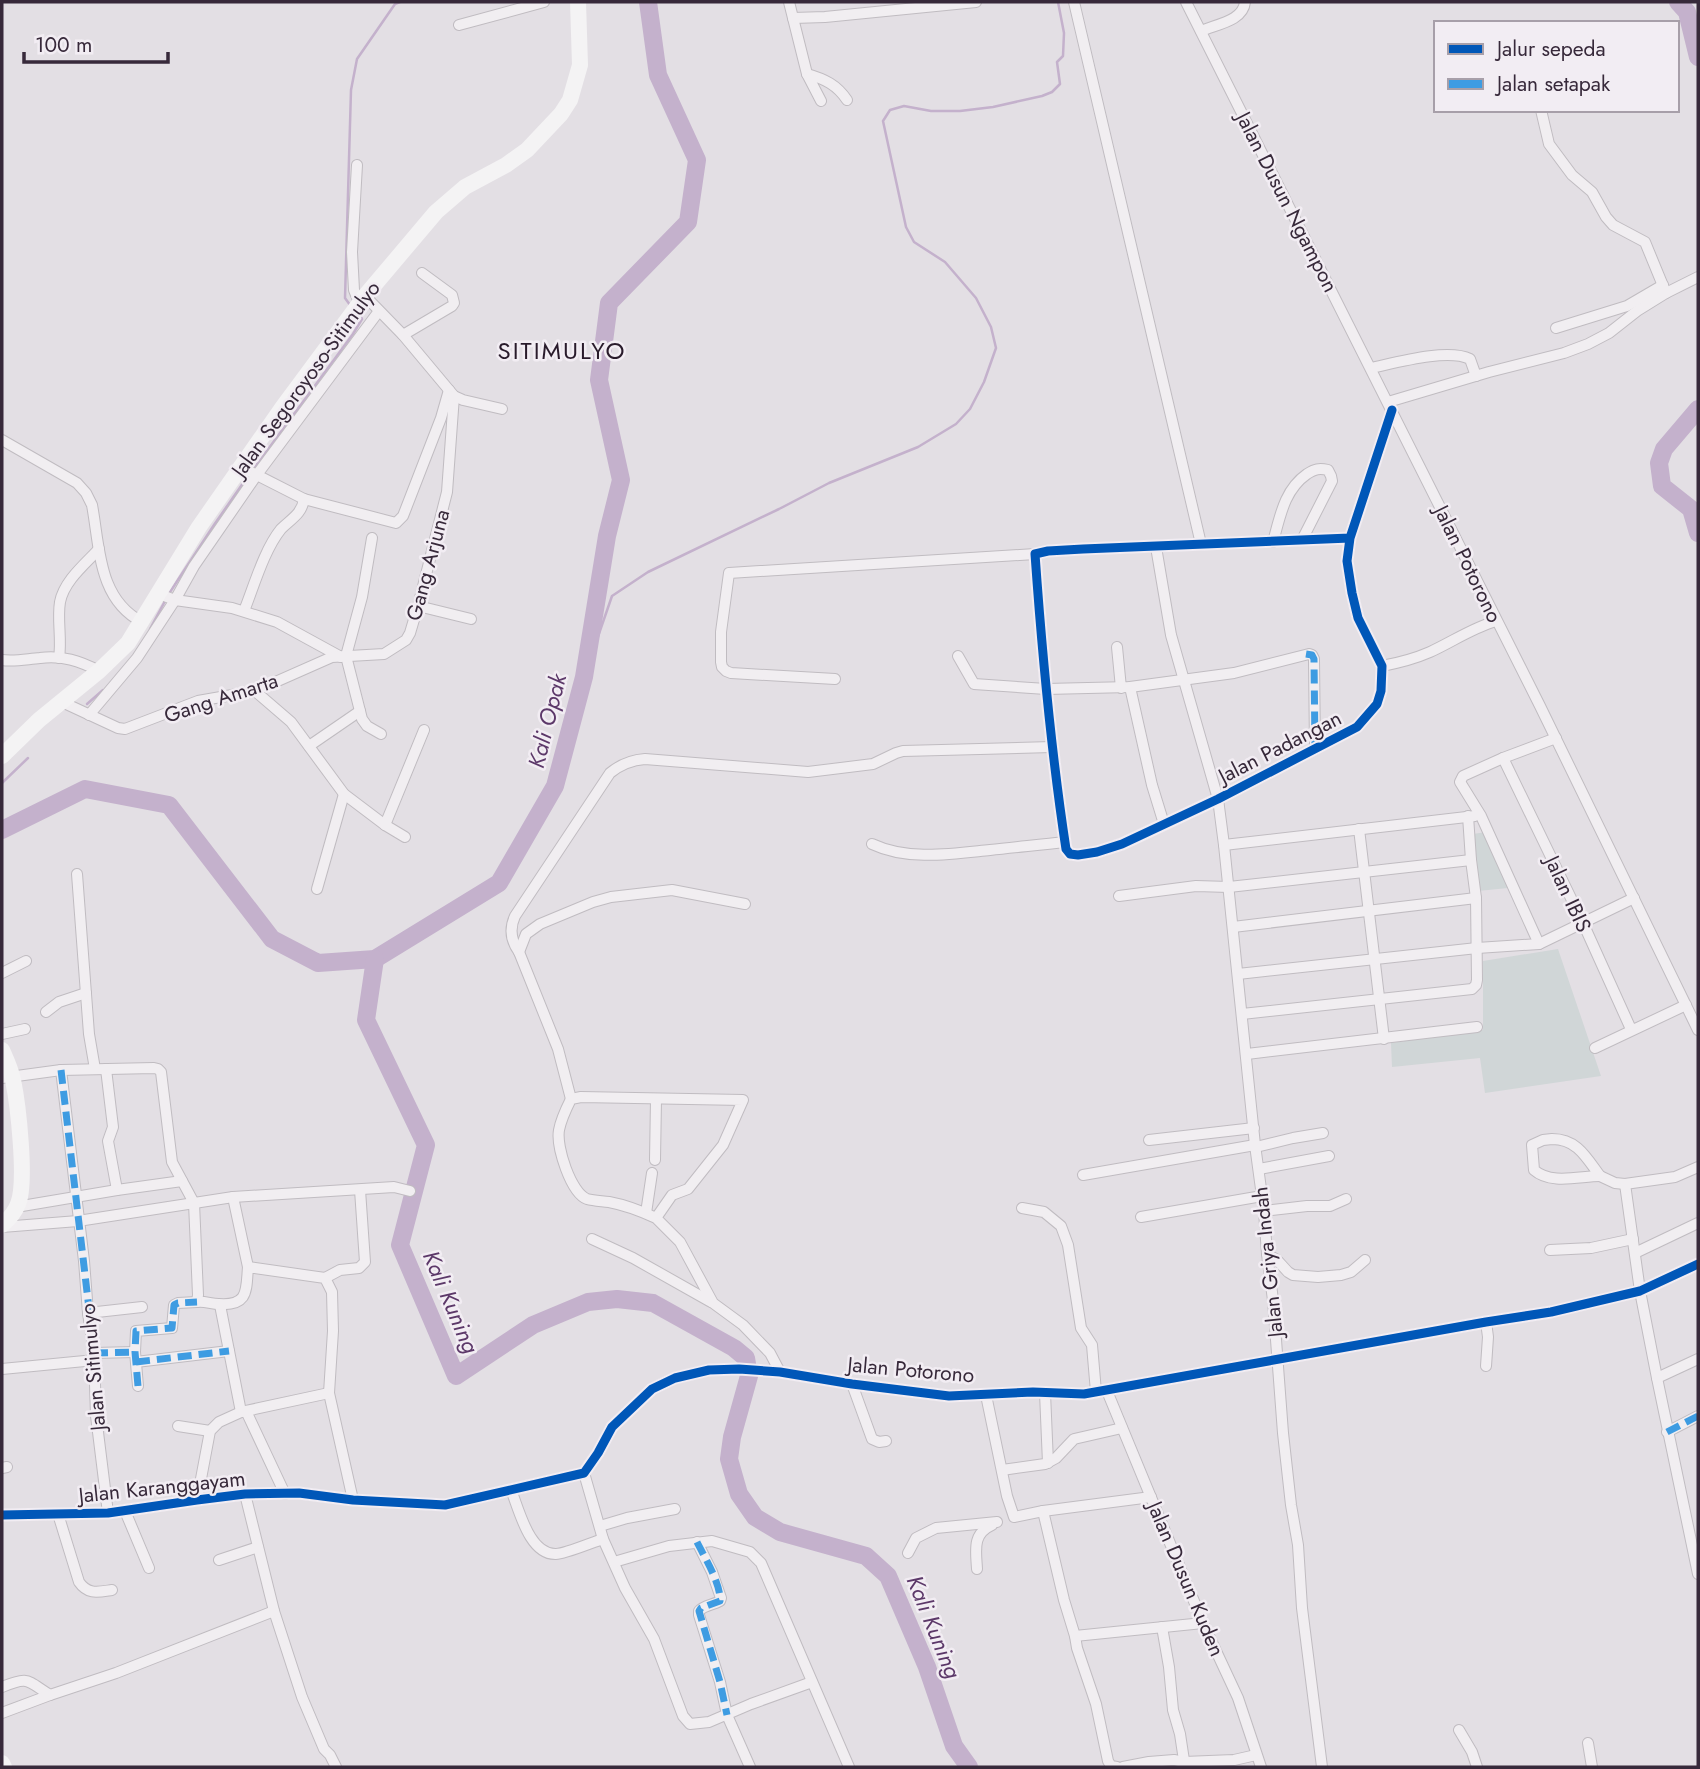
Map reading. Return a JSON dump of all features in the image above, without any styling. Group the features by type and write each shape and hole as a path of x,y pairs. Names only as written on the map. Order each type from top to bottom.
{"main road":[{"name":"Jalan Segoroyoso-Sitimulyo","path":"2,755 128,643 199,527 282,408 358,306 436,212 465,187 506,165 527,150 561,114 570,100 580,65 578,2"},
{"path":"2,1049 7,1078 17,1108 21,1176 21,1192 16,1207 2,1226"}],"street":[{"path":"459,26 544,2"},
{"path":"789,2 807,74 821,101"},
{"path":"793,18 825,17 902,6 976,2"},
{"path":"1074,2 1201,544"},
{"name":"Jalan Dusun Ngampon","path":"1186,2 1390,406"},
{"path":"1201,31 1239,16 1244,10 1245,2"},
{"path":"807,74 822,78 840,90 847,100"},
{"path":"1541,112 1551,148 1572,175 1594,195 1610,222 1645,242 1664,289"},
{"path":"357,165 352,252 354,290 358,306 379,311 452,393 463,400 502,409"},
{"path":"403,335 454,303 452,295 422,273"},
{"path":"1556,328 1609,313 1698,277"},
{"path":"1496,621 1483,624 1410,660 1382,666 1358,618 1347,561 1350,538 1390,406 1476,376 1588,344 1609,333 1664,289"},
{"path":"89,715 129,670 194,566 256,476 379,311"},
{"path":"1371,368 1413,359 1444,355 1463,356 1469,359 1476,376"},
{"path":"241,467 304,499 391,523 398,522 403,516 452,393"},
{"name":"Gang Arjuna","path":"344,657 384,654 406,640 410,633 447,492 452,393"},
{"name":"Jalan Potorono","path":"1390,406 1698,1030"},
{"path":"4,444 77,483 86,493 92,505 108,586 118,604 129,615 142,622"},
{"path":"1273,542 1291,489 1313,471 1319,468 1328,470 1332,481 1302,540"},
{"path":"244,611 269,550 282,528 296,517 304,499"},
{"path":"372,538 362,597 344,657 364,723 381,734"},
{"path":"835,679 731,673 722,667 721,632 729,573 1048,551 1350,538"},
{"name":"Jalan Griya Indah","path":"1156,547 1171,635 1218,799 1264,1210 1302,1608 1322,1767"},
{"path":"59,658 60,603 63,592 99,549"},
{"path":"872,844 891,850 936,855 1065,842 1046,690 1035,554"},
{"path":"159,594 175,600 228,607 281,623 344,657"},
{"path":"418,606 471,619"},
{"path":"1117,647 1164,824"},
{"path":"958,656 974,684 1046,690 1126,688 1234,673 1306,654 1312,655 1315,749"},
{"path":"2,660 44,657 72,659 99,671"},
{"name":"Gang Amarta","path":"62,702 125,729 198,701 256,691 328,659 344,657"},
{"name":"Jalan Padangan","path":"1065,842 1070,854 1078,855 1122,844 1218,799 1357,727 1377,704 1381,691 1382,666"},
{"path":"256,691 288,719 344,794 405,838"},
{"path":"309,746 360,711"},
{"path":"385,825 424,730"},
{"path":"1539,944 1481,816 1460,779 1503,758 1556,738"},
{"path":"713,1303 680,1242 651,1215 610,1202 586,1198 576,1191 559,1142 563,1115 571,1099 558,1049 515,947 511,927 522,905 610,773 631,760 807,772 865,766 903,751 1052,747"},
{"name":"Jalan IBIS","path":"1503,758 1633,1030"},
{"path":"317,889 344,794"},
{"path":"1242,1014 1472,989 1477,980 1476,898 1468,816"},
{"path":"1224,845 1481,816"},
{"path":"1359,829 1384,1039"},
{"path":"1119,896 1196,886 1228,887 1471,860"},
{"path":"77,874 89,1034 113,1128 108,1141 117,1190"},
{"path":"515,947 526,934 540,924 611,897 671,891 745,904"},
{"path":"1233,927 1476,898"},
{"path":"1238,974 1477,948 1539,944 1634,898"},
{"path":"2,973 26,961"},
{"path":"46,1012 59,1002 86,993"},
{"path":"1595,1048 1686,1005"},
{"path":"1247,1054 1477,1027"},
{"path":"2,1034 25,1029"},
{"path":"7,1078 61,1070 154,1068 161,1072 172,1162 188,1193 197,1302"},
{"name":"Jalan Sitimulyo","path":"61,1070 84,1261 94,1357 96,1416 108,1513"},
{"path":"571,1099 743,1100 723,1145 688,1189 672,1195 651,1215"},
{"path":"655,1160 656,1099"},
{"path":"1149,1140 1254,1128"},
{"path":"1083,1175 1322,1133"},
{"path":"1600,1176 1540,1176 1534,1170 1532,1145 1543,1140 1562,1139 1573,1143 1600,1176 1615,1183 1675,1177 1698,1167"},
{"path":"1259,1169 1329,1156"},
{"path":"651,1215 652,1173"},
{"path":"1625,1184 1640,1291 1698,1574"},
{"path":"16,1207 117,1190 233,1196 394,1188 410,1191"},
{"path":"248,1268 326,1278 340,1270 359,1268 365,1262 360,1190"},
{"path":"2,1226 78,1221 188,1193"},
{"path":"138,1386 136,1331 172,1328 174,1305 178,1303 235,1303 245,1295 248,1268 233,1196"},
{"path":"1141,1217 1262,1196"},
{"path":"1264,1210 1330,1206 1346,1199"},
{"name":"Jalan Dusun Kuden","path":"1022,1209 1044,1212 1061,1226 1068,1245 1081,1328 1092,1345 1102,1392 1122,1428 1203,1623 1238,1698 1261,1767"},
{"path":"1635,1253 1698,1223"},
{"path":"592,1239 633,1258 713,1303 743,1325 770,1353 780,1372"},
{"path":"1550,1250 1591,1248 1633,1239"},
{"path":"1267,1254 1293,1275 1318,1277 1351,1272 1365,1260"},
{"name":"Jalan Potorono","path":"584,1473 612,1427 652,1389 675,1378 709,1370 780,1372 949,1396 1033,1392 1084,1395 1551,1312 1640,1291 1698,1264"},
{"path":"326,1278 332,1292 333,1331 329,1393 353,1500"},
{"path":"220,1304 244,1412 285,1494"},
{"path":"88,1313 142,1307"},
{"path":"1486,1322 1486,1366"},
{"path":"2,1369 94,1357 229,1351"},
{"path":"1657,1378 1698,1359"},
{"path":"852,1384 872,1439 878,1442 886,1441"},
{"path":"197,1500 210,1430 219,1422 244,1412 329,1393"},
{"path":"1045,1393 1048,1463"},
{"path":"986,1395 1014,1517"},
{"path":"1667,1432 1698,1416"},
{"path":"178,1426 210,1430"},
{"path":"1002,1470 1048,1463 1074,1439 1122,1428"},
{"path":"584,1473 603,1539 625,1588 654,1639 683,1716 690,1724 709,1722 812,1682"},
{"name":"Jalan Karanggayam","path":"2,1515 108,1513 245,1494 299,1493 353,1500 445,1505 584,1473"},
{"path":"511,1490 527,1531 534,1543 542,1549 556,1554 603,1539"},
{"path":"245,1494 274,1611 302,1696 324,1749 335,1767"},
{"path":"977,1569 975,1542 985,1528 997,1522 1043,1511 1151,1497"},
{"path":"600,1526 675,1509"},
{"path":"125,1511 149,1568"},
{"path":"1043,1511 1077,1648 1097,1704 1108,1761 1111,1766 1117,1767"},
{"path":"58,1514 79,1583 93,1593 112,1590"},
{"path":"908,1553 916,1538 936,1528 997,1522"},
{"path":"614,1562 669,1546 712,1541 750,1552 756,1557 780,1605 849,1767"},
{"path":"697,1542 720,1595 720,1601 699,1611 727,1715 750,1767"},
{"path":"219,1560 258,1547"},
{"path":"2,1713 116,1673 274,1611"},
{"path":"1075,1636 1203,1623"},
{"path":"1162,1627 1173,1710 1184,1764"},
{"path":"2,1687 26,1680 50,1695"},
{"path":"1459,1730 1477,1767"},
{"path":"1588,1743 1592,1767"},
{"path":"1123,1767 1174,1760 1184,1764 1234,1760 1256,1755"}],"shaded area":[{"path":"1486,832 1508,888 1478,891 1473,834"},
{"path":"1558,949 1601,1076 1485,1093 1480,1058 1392,1067 1391,1043 1483,1030 1483,961"}],"waterway":[{"path":"350,305 345,298 351,90 357,59 395,4 400,2"},
{"name":"Kali Opak","path":"2,830 85,789 169,805 272,939 318,963 375,959 499,883 555,786 584,677 607,536 621,480 599,380 609,303 688,222 697,160 658,75 648,2"},
{"path":"584,677 612,596 648,572 829,483 918,447 956,424 970,409 984,382 996,348 991,327 976,298 945,262 914,242 906,227 883,121 890,110 904,106 931,111 960,111 993,107 1052,92 1060,84 1057,62 1063,56 1064,33 1058,2"},
{"path":"1678,2 1687,12 1698,57"},
{"path":"252,471 353,334 362,319 360,315"},
{"path":"1698,409 1664,449 1659,463 1662,486 1691,509 1698,533"},
{"path":"168,595 248,476"},
{"path":"150,629 165,601"},
{"path":"87,704 103,690"},
{"path":"2,783 28,758"},
{"name":"Kali Kuning","path":"375,959 366,1020 426,1145 400,1245 456,1376 533,1325 588,1302 617,1299 653,1303 734,1348 746,1358 749,1376 732,1437 729,1459 739,1494 755,1517 780,1532 866,1556 888,1576 927,1667 954,1746 969,1767"}],"marked path":[{"path":"1306,654 1312,655 1314,659 1315,749"},
{"path":"61,1070 95,1360"},
{"path":"138,1386 136,1331 172,1328 174,1305 197,1302"},
{"path":"136,1362 229,1351"},
{"path":"94,1353 135,1352"},
{"path":"1667,1432 1698,1416"},
{"path":"697,1542 720,1594 720,1601 699,1611 727,1715"}],"cycle path":[{"path":"1350,538 1083,549 1035,554 1051,739 1066,849 1070,854 1097,852 1122,844 1218,799 1357,727 1377,704 1381,691 1382,666 1358,618 1347,561 1350,538 1392,410"},
{"path":"2,1515 108,1513 245,1494 299,1493 353,1500 445,1505 584,1473 612,1427 652,1389 675,1378 709,1370 780,1372 949,1396 1033,1392 1084,1394 1551,1312 1640,1291 1698,1264"}],"district":[{"name":"SITIMULYO","path":"562,350"}]}
